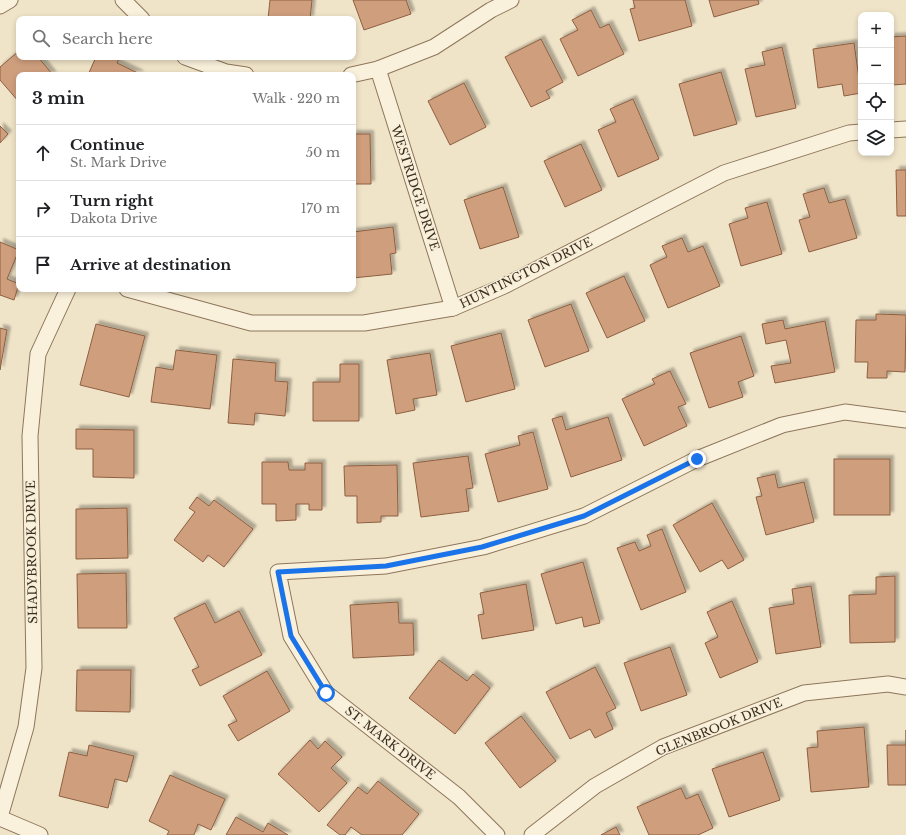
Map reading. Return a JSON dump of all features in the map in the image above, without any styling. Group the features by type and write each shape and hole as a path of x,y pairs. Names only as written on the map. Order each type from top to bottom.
{"street":[{"path":"0,6 10,0"},
{"path":"123,0 139,16"},
{"path":"356,74 378,69 434,47 491,10 511,0"},
{"path":"193,60 226,72"},
{"name":"WESTRIDGE DRIVE","path":"378,69 453,308"},
{"path":"894,130 906,129"},
{"name":"HUNTINGTON DRIVE","path":"138,292 251,324 364,323 453,308 511,282 724,173 849,133 858,132"},
{"name":"SHADYBROOK DRIVE","path":"0,817 26,727 34,668 30,436 38,354 67,292"},
{"name":"ST. MARK DRIVE","path":"497,835 459,797 326,693 291,636 278,572 386,566 482,547 584,516 697,459 782,425 845,412 906,420"},
{"name":"GLENBROOK DRIVE","path":"532,835 595,786 663,747 804,693 888,684 906,687"},
{"path":"0,817 40,835"}],"building":[{"path":"270,0 312,0 310,16 268,16"},
{"path":"353,0 406,0 411,14 364,30"},
{"path":"633,0 685,0 692,26 639,41 630,9 635,8"},
{"path":"709,0 758,0 759,4 714,17"},
{"path":"591,10 600,28 609,24 624,54 578,76 560,39 578,30 572,20"},
{"path":"906,36 906,84 894,85 894,37"},
{"path":"541,39 563,82 546,91 550,98 531,107 505,57"},
{"path":"854,43 858,72 858,94 844,96 842,84 818,88 813,49"},
{"path":"782,47 796,108 756,117 745,69 765,65 762,52"},
{"path":"16,54 16,60 40,60 50,72 16,72 16,99 0,80 0,67"},
{"path":"95,60 118,60 117,63 136,72 89,72"},
{"path":"721,72 737,124 694,136 679,84"},
{"path":"464,83 486,127 450,145 428,101"},
{"path":"633,99 659,159 618,177 598,130 616,122 610,109"},
{"path":"0,126 8,134 0,143"},
{"path":"356,134 370,134 371,184 356,184"},
{"path":"581,144 602,190 565,207 544,161"},
{"path":"896,170 906,170 906,216 897,216"},
{"path":"503,187 519,237 480,249 464,200"},
{"path":"824,188 829,203 845,199 857,238 809,252 799,220 810,217 803,194"},
{"path":"767,202 782,254 741,266 729,224 748,218 745,208"},
{"path":"393,227 396,253 390,254 392,274 356,278 356,232"},
{"path":"682,238 688,252 703,246 720,286 668,308 650,265 667,257 662,246"},
{"path":"0,242 16,249 16,257 7,279 16,283 16,292 14,300 0,295"},
{"path":"624,276 645,321 607,338 586,293"},
{"path":"571,304 589,351 545,367 528,320"},
{"path":"876,314 906,315 905,372 887,371 887,378 867,378 868,362 855,362 856,320 876,320"},
{"path":"783,320 785,329 825,321 835,372 775,383 771,366 791,363 786,340 766,344 762,324"},
{"path":"96,324 145,336 129,397 80,385"},
{"path":"0,328 7,330 0,370"},
{"path":"501,333 515,389 466,402 451,346"},
{"path":"741,336 754,376 738,382 743,397 709,408 690,353"},
{"path":"176,350 217,355 210,409 151,402 156,367 173,370"},
{"path":"430,353 437,395 413,399 415,410 396,414 387,360"},
{"path":"233,359 276,363 275,381 288,382 285,416 255,413 254,425 228,423"},
{"path":"340,364 359,364 359,421 313,421 313,382 340,382"},
{"path":"670,371 686,404 678,407 687,426 644,446 622,399 655,384 652,379"},
{"path":"562,416 566,430 608,417 622,460 571,477 552,419"},
{"path":"76,429 134,430 134,478 93,477 93,449 76,449"},
{"path":"533,432 548,489 498,502 485,454 520,445 518,436"},
{"path":"468,456 473,488 466,489 469,511 421,517 413,463"},
{"path":"834,459 890,459 890,515 834,515"},
{"path":"262,462 288,462 289,470 305,470 305,463 322,463 322,510 309,510 309,504 296,504 296,520 276,521 276,504 262,504"},
{"path":"397,465 398,516 381,516 381,522 357,523 357,496 345,496 344,466"},
{"path":"775,474 778,488 804,482 814,522 766,535 756,497 762,496 757,478"},
{"path":"197,497 209,506 214,500 253,529 224,567 208,555 203,562 174,540 195,512 189,508"},
{"path":"712,503 744,560 728,569 722,560 700,572 673,525"},
{"path":"127,508 128,558 76,559 76,509"},
{"path":"662,529 686,592 641,610 617,548 635,542 639,551 651,546 647,535"},
{"path":"583,562 600,623 584,627 582,617 556,624 541,574"},
{"path":"126,573 127,628 78,628 77,574"},
{"path":"895,576 895,642 850,643 849,595 876,594 876,577"},
{"path":"526,584 534,630 482,639 478,615 484,614 480,593"},
{"path":"811,586 821,647 776,654 769,608 794,604 792,589"},
{"path":"732,601 758,662 720,678 705,643 718,637 707,612"},
{"path":"398,602 399,623 413,623 414,655 353,658 350,605"},
{"path":"205,603 215,623 239,611 262,655 200,686 192,670 199,667 174,618"},
{"path":"670,647 687,695 641,711 624,663"},
{"path":"439,660 467,681 473,674 490,688 455,734 409,698"},
{"path":"595,667 616,708 606,713 613,729 595,738 590,729 570,739 546,692"},
{"path":"77,670 131,670 130,712 76,711"},
{"path":"267,671 290,711 238,741 228,725 237,721 223,696"},
{"path":"521,716 556,761 520,788 485,743"},
{"path":"864,727 869,787 811,792 807,748 818,747 817,731"},
{"path":"310,740 318,749 325,741 342,757 331,768 347,783 319,812 278,774"},
{"path":"89,745 134,756 127,782 115,779 108,808 59,796 69,752 87,756"},
{"path":"887,745 906,745 906,785 888,785"},
{"path":"763,752 780,800 729,817 712,769"},
{"path":"170,775 225,799 211,830 198,824 194,835 167,835 169,831 149,821"},
{"path":"378,781 419,814 402,835 362,835 351,827 345,835 340,835 327,825 358,787 367,794"},
{"path":"681,788 686,799 698,794 713,828 698,835 649,835 637,807"},
{"path":"236,817 263,832 268,823 288,835 226,835"},
{"path":"616,827 620,835 601,835"}],"route":[{"path":"326,693 291,636 278,572 386,566 482,547 584,516 697,459"}]}
